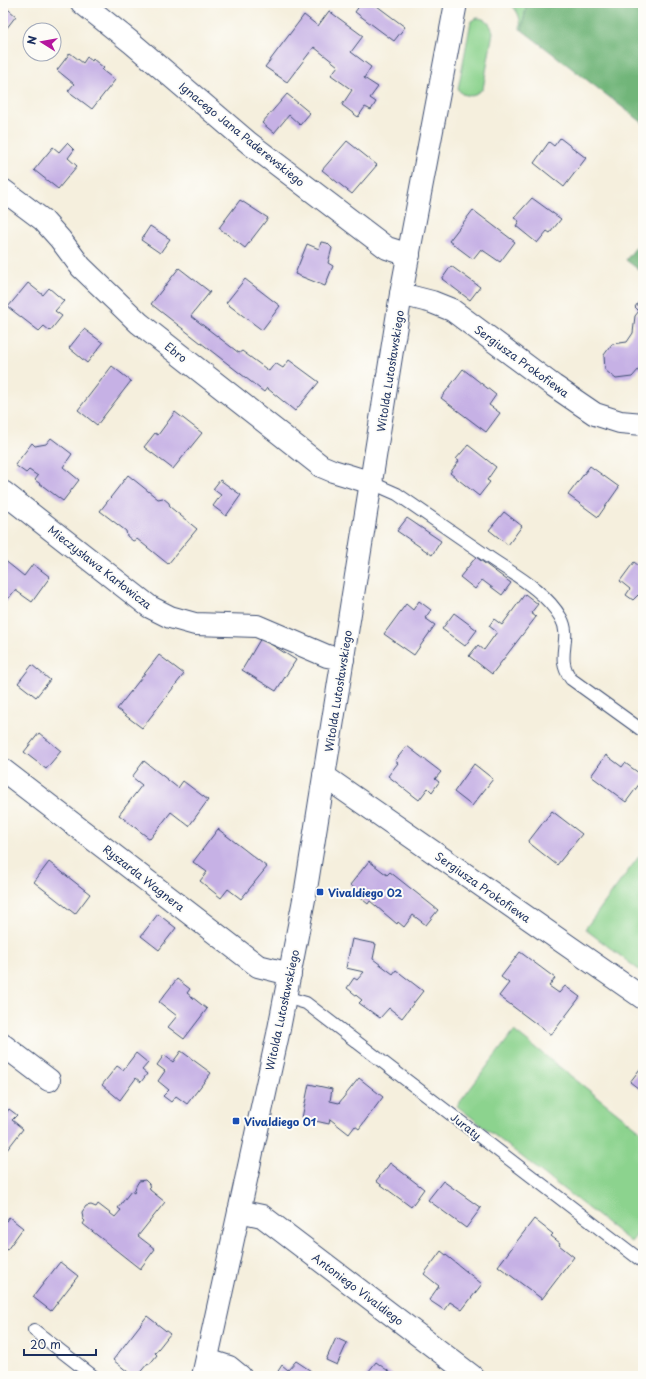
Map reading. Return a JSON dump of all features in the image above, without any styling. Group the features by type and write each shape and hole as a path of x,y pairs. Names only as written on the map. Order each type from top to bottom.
{"street":[{"name":"Ignacego Jana Paderewskiego","path":"82,3 138,48 249,143 387,248 409,255"},
{"name":"Witolda Lutosławskiego","path":"205,1368 290,974 372,483 401,294 456,3"},
{"name":"Ebro","path":"3,190 43,220 60,239 81,267 139,322 321,466 372,483"},
{"name":"Sergiusza Prokofiewa","path":"401,294 432,302 452,310 554,386 595,414 620,422 643,424"},
{"name":"Mieczysława Karłowicza","path":"3,492 150,607 170,617 195,624 256,626 270,630 327,656 343,658"},
{"name":"Ryszarda Wagnera","path":"3,770 258,966 290,974"},
{"name":"Sergiusza Prokofiewa","path":"324,776 643,998"},
{"path":"3,1045 49,1080"},
{"name":"Antoniego Vivaldiego","path":"239,1211 262,1216 472,1376"},
{"path":"205,1368 229,1367 240,1376"}],"lane":[{"path":"372,483 397,494 539,592 562,619 565,631 562,662 571,679 643,732"},
{"name":"Juraty","path":"285,998 306,1003 643,1262"},
{"path":"34,1330 93,1376"}],"green space":[{"path":"509,3 527,3 522,30 520,29 518,14"},
{"path":"527,3 643,3 643,123 522,30"},
{"path":"476,18 487,22 493,32 483,89 472,96 462,94 458,89 471,21"},
{"path":"643,238 643,273 626,260"},
{"path":"643,851 643,973 585,929"},
{"path":"514,1031 643,1133 643,1227 631,1242 457,1106"}],"building":[{"path":"358,3 373,3 405,27 394,41 355,12 360,5"},
{"path":"3,5 16,16 3,33"},
{"path":"329,11 363,36 351,52 371,67 364,78 378,87 370,98 376,102 371,110 365,107 358,117 342,105 352,90 331,75 338,66 314,47 287,82 265,67 304,15 318,26"},
{"path":"70,53 83,63 87,57 92,61 93,59 104,68 102,70 115,80 92,109 68,91 74,84 57,70"},
{"path":"287,94 310,113 300,125 289,115 274,133 262,123"},
{"path":"560,138 586,158 564,187 534,163 549,142 554,146"},
{"path":"347,141 377,165 352,194 322,170"},
{"path":"67,143 74,150 68,158 77,166 58,189 34,170 53,147 59,152"},
{"path":"532,198 561,219 550,233 547,231 537,243 516,226 519,221 514,218"},
{"path":"240,200 268,218 245,248 219,228"},
{"path":"473,210 515,242 500,262 481,249 473,259 449,241"},
{"path":"150,226 170,239 160,253 141,240"},
{"path":"321,242 327,243 332,248 328,263 333,266 325,286 295,274 307,244 319,249"},
{"path":"451,266 480,287 470,300 442,279"},
{"path":"179,268 210,292 191,316 239,353 242,351 269,371 275,363 283,368 289,360 319,382 295,411 267,388 264,392 151,304"},
{"path":"245,279 280,306 262,330 226,303"},
{"path":"28,283 43,295 49,288 64,301 55,311 62,316 50,331 44,326 39,331 8,307"},
{"path":"643,296 643,369 639,369 632,377 616,379 605,370 604,355 612,344 627,342 633,333 635,316 639,311 635,307"},
{"path":"84,329 103,343 87,363 69,348"},
{"path":"112,366 131,381 97,425 78,410"},
{"path":"463,369 496,395 489,405 500,413 486,432 441,398"},
{"path":"175,412 202,433 173,469 144,447 155,433 158,435"},
{"path":"51,438 72,454 63,467 79,480 63,501 35,480 38,476 29,470 26,473 15,465 32,443 35,446 46,444"},
{"path":"468,445 496,467 487,480 490,482 479,496 450,473 459,461 456,459"},
{"path":"590,466 619,487 598,517 568,495"},
{"path":"128,475 158,499 163,498 169,503 170,507 197,529 168,564 137,539 133,541 127,536 126,531 100,511"},
{"path":"220,480 241,495 226,516 213,506 221,495 213,489"},
{"path":"504,512 522,526 508,545 489,530"},
{"path":"407,518 441,541 432,555 397,531"},
{"path":"476,557 511,583 502,595 482,580 475,589 460,577"},
{"path":"3,559 24,576 33,564 50,577 32,602 15,590 3,606"},
{"path":"634,562 643,569 643,599 638,595 633,600 626,595 630,589 620,581"},
{"path":"525,594 538,604 531,613 536,617 492,674 469,656 478,645 484,650 497,632 489,626 494,619 502,625"},
{"path":"419,601 431,610 425,618 435,625 414,655 384,634 406,604 413,610"},
{"path":"454,613 477,630 465,646 442,629"},
{"path":"261,638 296,660 276,691 242,670"},
{"path":"159,655 184,674 142,728 117,709"},
{"path":"32,665 50,680 36,697 18,683"},
{"path":"39,733 61,751 46,769 24,752"},
{"path":"407,746 441,772 435,779 439,782 432,792 428,788 419,800 388,776 398,763 395,761"},
{"path":"606,755 622,767 625,763 643,776 643,779 626,802 591,776"},
{"path":"144,761 178,788 183,781 208,800 189,826 171,812 150,839 119,815 142,785 132,777"},
{"path":"474,764 493,779 472,806 454,792"},
{"path":"552,811 582,834 557,865 528,842"},
{"path":"218,829 267,867 241,899 228,889 221,898 200,881 207,872 193,862"},
{"path":"369,861 387,875 390,872 438,910 426,925 413,915 404,927 398,922 397,924 370,901 368,904 352,891 354,888 350,885"},
{"path":"49,862 90,894 75,914 34,882"},
{"path":"158,914 176,928 159,950 141,936"},
{"path":"352,939 376,944 373,959 393,974 396,970 423,991 402,1018 389,1008 380,1018 359,1003 362,1000 347,988 354,978 357,980 364,972 346,968"},
{"path":"520,952 555,978 549,986 559,993 565,986 580,997 551,1035 499,996 509,983 501,977"},
{"path":"177,979 190,989 187,993 207,1009 184,1039 168,1027 177,1016 159,1002"},
{"path":"181,1051 211,1073 187,1104 176,1096 171,1102 163,1096 169,1090 158,1081 165,1071 157,1065 164,1055 173,1062"},
{"path":"136,1053 148,1063 142,1070 147,1074 141,1082 136,1078 120,1100 102,1085 117,1066 123,1070"},
{"path":"643,1065 643,1092 630,1082"},
{"path":"359,1078 383,1097 359,1129 355,1126 349,1134 330,1119 329,1124 302,1118 309,1084 332,1089 330,1101 339,1103"},
{"path":"9,1109 17,1115 12,1120 23,1129 3,1155 3,1113 5,1115"},
{"path":"390,1163 424,1189 411,1207 376,1181"},
{"path":"145,1180 149,1184 150,1190 165,1202 138,1236 155,1249 140,1269 83,1224 85,1221 83,1219 82,1212 86,1206 91,1205 96,1207 98,1204 115,1217 121,1210 118,1208 131,1191 134,1193 139,1181"},
{"path":"443,1181 481,1208 466,1228 428,1200"},
{"path":"9,1217 23,1228 7,1250 3,1247 3,1225"},
{"path":"534,1219 553,1234 551,1236 560,1243 559,1245 574,1257 542,1299 498,1266"},
{"path":"441,1251 482,1284 462,1310 450,1302 444,1310 429,1300 439,1286 424,1274"},
{"path":"60,1262 78,1276 51,1311 33,1297"},
{"path":"147,1316 170,1334 155,1353 157,1355 149,1365 148,1363 137,1376 133,1376 113,1360"},
{"path":"336,1338 347,1343 337,1365 326,1360"},
{"path":"296,1361 311,1371 308,1376 275,1376 282,1365 288,1370"},
{"path":"376,1362 395,1376 365,1376"}],"place":[{"name":"Vivaldiego 02","path":"320,892"},
{"name":"Vivaldiego 01","path":"236,1121"}]}
